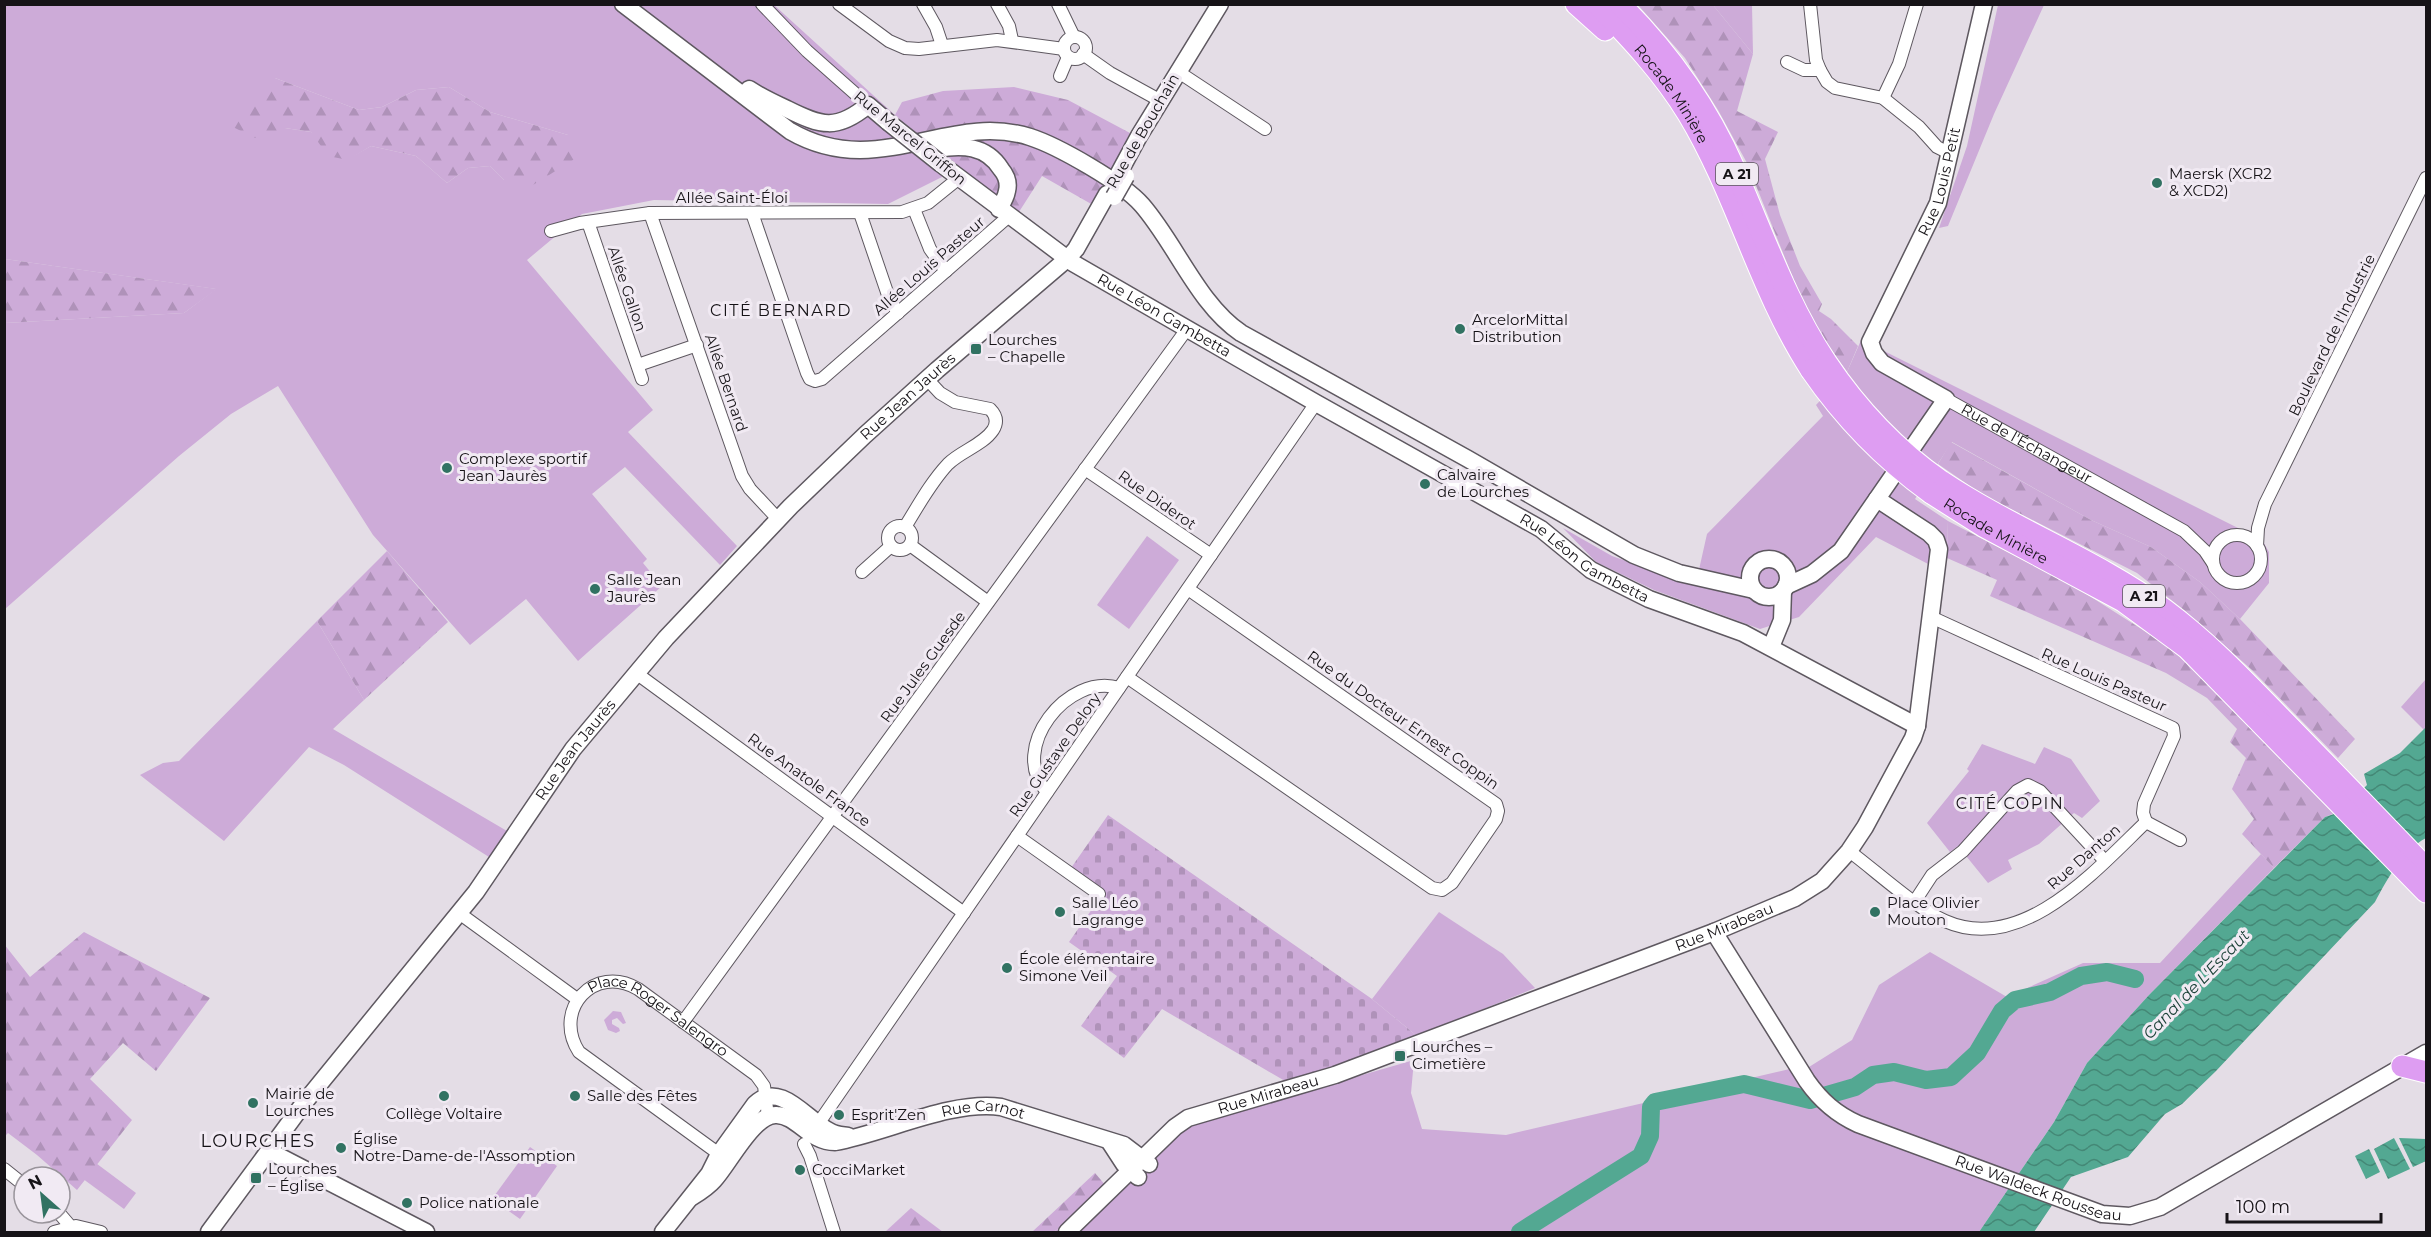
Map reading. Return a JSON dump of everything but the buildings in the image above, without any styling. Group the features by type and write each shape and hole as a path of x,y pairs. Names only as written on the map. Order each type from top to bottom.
{"highway":[{"path":"1576,4 1641,66 1715,165"},
{"name":"Rocade Minière","path":"1597,4 1665,80 1688,113 1715,165 1777,308 1819,366"},
{"name":"Rocade Minière","path":"1620,4 1660,47 1706,112 1734,167 1819,366 1842,411 1869,441 1936,487 1973,521 2106,591 2155,623 2201,661 2427,868"},
{"name":"Rocade Minière","path":"2310,760 2427,892"},
{"path":"2402,1066 2427,1072"}],"street":[{"path":"623,4 790,131 830,148 855,151 876,150 966,134 997,131 1028,136 1054,147 1106,176 1135,197 1219,314 1241,333 1468,459 1634,555 1668,570 1773,597 1812,574 1846,544 1946,399"},
{"name":"Rue Marcel Griffon","path":"762,4 807,51 888,122 1004,213 1070,261"},
{"path":"839,4 899,46 919,49 981,40 1012,40 1066,53 1077,58 1083,54 1084,42 1074,37 1058,4"},
{"path":"924,4 942,45"},
{"path":"997,4 1012,40"},
{"name":"Rue de Bouchain","path":"1070,261 1123,174 1138,135 1220,4"},
{"path":"1810,4 1816,55 1820,70 1827,81 1835,88 1848,92 1883,98 1919,127 1937,147 1950,154"},
{"path":"1883,98 1899,64 1917,4"},
{"name":"Rue Louis Petit","path":"1872,350 1871,337 1935,211 1984,4"},
{"path":"665,36 759,95 816,123 842,122 868,105"},
{"path":"1060,76 1066,53 1065,42 1074,37"},
{"path":"1083,54 1110,73 1161,101"},
{"path":"1786,62 1804,70 1820,70"},
{"path":"1177,71 1265,129"},
{"path":"717,77 772,130 793,145 818,156 834,160 867,162 952,147 971,147 983,151 997,162 1008,183 1004,213"},
{"name":"Allée Saint-Éloi","path":"551,231 588,222 650,213 896,213 915,209 941,194 959,178"},
{"name":"Boulevard de l'Industrie","path":"2257,546 2258,528 2265,504 2427,178"},
{"path":"915,209 930,249 946,271"},
{"name":"Allée Bernard","path":"650,213 744,481 778,519"},
{"name":"Allée Louis Pasteur","path":"752,213 807,373 813,381 822,379 946,271 1004,213"},
{"path":"860,213 889,298 898,313"},
{"name":"Allée Gallon","path":"588,222 642,379"},
{"name":"Rue Jean Jaurès","path":"209,1233 308,1098 482,883 573,749 674,629 778,519 864,435 1000,318 1040,290 1070,261"},
{"name":"Rue Léon Gambetta","path":"1070,261 1541,529 1586,566 1642,596 1732,628 1917,726"},
{"name":"Rue Jules Guesde","path":"683,1022 1187,329"},
{"path":"638,365 697,345"},
{"name":"Rue de l'Échangeur","path":"1872,350 1884,365 2184,531 2211,540 2222,540"},
{"path":"905,527 944,469 954,459 989,435 996,423 995,415 990,409 959,404 950,400 927,379"},
{"name":"Rue Gustave Delory","path":"811,1134 1316,403"},
{"name":"Rue Diderot","path":"1086,469 1211,555"},
{"name":"Rue Mirabeau","path":"1140,1167 1190,1124 1206,1114 1335,1075 1714,932 1782,905 1809,891 1827,876 1849,851 1891,780 1917,726 1939,554 1936,540 1929,533 1877,499"},
{"name":"Boulevard de l'Industrie","path":"2237,535 2250,524 2265,504"},
{"path":"905,527 897,527 890,532 888,538 891,546 900,550 910,545"},
{"path":"905,527 912,536 910,545"},
{"name":"Rue de l'Échangeur","path":"2184,531 2205,550 2213,563"},
{"path":"2237,535 2248,538 2257,546 2260,566 2254,576 2243,582 2235,583 2224,579 2213,563 2214,552 2222,540 2237,535"},
{"path":"910,545 988,602"},
{"path":"862,572 891,546"},
{"path":"1702,578 1729,576 1753,568 1760,561 1769,559 1778,561 1784,567 1788,574 1784,589 1782,620 1770,647"},
{"path":"1784,567 1808,568 1830,560"},
{"path":"1753,568 1750,579 1774,619 1770,647"},
{"name":"Rue du Docteur Ernest Coppin","path":"1127,677 1432,888 1442,890 1452,883 1496,819 1498,811 1496,804 1188,589"},
{"name":"Rue Louis Pasteur","path":"1931,617 2173,728 2174,736 2144,804 2143,813 2146,822"},
{"name":"Rue Anatole France","path":"636,673 963,913"},
{"path":"1047,792 1039,779 1034,756 1039,735 1049,718 1063,702 1078,693 1107,685 1119,688"},
{"path":"1914,901 1932,875 1969,846 2024,786 2032,786 2040,790 2105,861"},
{"path":"2146,822 2180,840"},
{"name":"Rue Danton","path":"1849,851 1914,901 1949,922 1974,929 1995,929 2020,921 2054,902 2105,861 2146,822"},
{"path":"1017,836 1099,894"},
{"path":"459,913 578,999"},
{"name":"Rue Waldeck Rousseau","path":"1714,932 1812,1088 1827,1106 1858,1125 2076,1206 2113,1216 2137,1215 2152,1210 2427,1053"},
{"name":"Place Roger Salengro","path":"724,1158 583,1056 573,1041 570,1030 572,1010 578,999 586,990 599,984 622,982 638,989 756,1075 764,1086 766,1096"},
{"path":"724,1158 755,1104 766,1096"},
{"path":"663,1233 709,1174 759,1121 768,1116 766,1096"},
{"name":"Rue Carnot","path":"766,1096 782,1098 811,1134"},
{"name":"Rue Carnot","path":"768,1116 782,1115 811,1134 829,1142 953,1111 987,1106 1014,1110 1128,1148 1140,1167"},
{"path":"811,1134 810,1156 834,1233"},
{"path":"269,1150 426,1233"},
{"path":"1067,1233 1140,1167"},
{"path":"1081,1233 1140,1167"},
{"path":"54,1233 71,1227 81,1227 101,1233"}],"green space":[{"path":"5,5 774,5 895,115 960,168 888,204 654,200 582,214 527,260 653,410 628,432 737,546 720,565 625,467 592,494 647,559 643,563 662,586 578,661 526,599 470,645 373,535 278,386 231,414 179,456 5,609 5,323 184,313 216,289 5,259","holes":["275,78 359,110 382,107 416,90 449,87 490,112 568,135 504,180 490,166 468,168 447,183 416,156 371,146 348,159 311,132 285,128"]},
{"path":"1638,5 1713,5 1753,54 1737,111 1778,132 1765,159 1780,215 1800,266 1822,304 1819,311 1831,319 1858,346 1847,372 1823,338 1803,303 1747,163 1718,110 1685,58"},
{"path":"1713,5 1752,5 1753,54"},
{"path":"1998,5 2044,5 1994,114 1948,226 1939,228 1967,146"},
{"path":"275,78 359,110 382,107 416,90 449,87 490,112 568,135 581,155 525,190 504,180 490,166 468,168 447,183 416,156 371,146 348,160 328,156 311,132 285,128 255,138 229,125 240,105"},
{"path":"1014,87 1068,100 1130,133 1093,205 1042,176 1017,215 895,115 902,102 943,91"},
{"path":"5,259 217,289 184,313 5,323"},
{"path":"1862,338 2262,540 2269,552 2269,583 2240,619 2200,582 2151,547 2091,520 1952,442 1915,499 1948,521 1947,558 1934,555 1932,566 1876,537 1799,617 1760,629 1654,590 1596,562 1563,528 1612,556 1671,577 1696,583 1707,534 1823,416 1816,405 1847,372"},
{"path":"1951,442 2091,520 2151,547 2200,582 2240,619 2355,739 2338,758 2252,670 2184,610 2137,573 1983,495 1938,464"},
{"path":"1948,521 2077,588 2165,644 2230,702 2335,813 2325,817 2274,868 2242,834 2254,819 2232,789 2246,758 2230,742 2237,729 2207,698 2166,673 1990,596 1997,580 1947,558"},
{"path":"1147,536 1179,560 1129,629 1097,605"},
{"path":"387,551 448,622 364,700 317,621"},
{"path":"317,621 364,700 333,729 507,831 489,857 344,765 309,747 224,841 140,775 163,763 179,761"},
{"path":"2426,679 2426,727 2424,730 2401,707"},
{"path":"1982,744 2035,764 2044,747 2071,759 2100,801 2082,818 2074,813 2039,844 2008,860 2012,869 1988,883 1958,846 1950,852 1927,823 1969,771 1967,769"},
{"path":"1108,815 1372,999 1417,1036 1285,1081 1162,1009 1124,1058 1081,1026 1117,976 1069,942 1104,892 1071,868"},
{"path":"2261,854 2274,868 2149,995 2087,1063 2054,1122 1979,1232 1053,1232 1065,1225 1159,1138 1207,1120 1414,1060 1411,1093 1422,1129 1506,1135 1794,1068 1809,1067 1852,1040 1879,985 1930,952 2007,997 2083,963 2160,963"},
{"path":"1439,912 1503,954 1535,988 1417,1036 1372,999"},
{"path":"84,932 210,998 156,1071 123,1043 90,1079 132,1120 77,1190 72,1186 72,1165 48,1165 8,1133 5,1136 4,944 30,977"},
{"path":"613,1011 621,1012 626,1023 623,1024 617,1018 612,1020 612,1024 620,1031 616,1033 608,1030 604,1020"},
{"path":"69,1143 136,1193 124,1209 72,1171 72,1165 64,1165 56,1159"},
{"path":"530,1147 557,1166 520,1219 492,1199"},
{"path":"1095,1173 1106,1186 1065,1225 1053,1232 1032,1232"},
{"path":"911,1208 943,1232 885,1232"}],"water":[{"name":"Canal de L'Escaut","path":"2426,727 2426,838 2417,843 2403,858 2375,902 2216,1071 2182,1104 2165,1114 2128,1157 2071,1177 2034,1232 1979,1232 2054,1122 2087,1063 2149,995 2325,817 2340,812 2367,785 2364,774 2400,753"},
{"path":"2394,1138 2410,1169 2388,1179 2374,1149"},
{"path":"2399,1138 2426,1139 2426,1161 2413,1167"},
{"path":"2369,1149 2380,1172 2366,1179 2355,1156"}],"waterway":[{"path":"1520,1232 1641,1156 1650,1136 1651,1107 1655,1102 1744,1084 1810,1100 1855,1087 1873,1075 1894,1072 1926,1080 1951,1077 1977,1053 2002,1011 2015,1000 2050,992 2081,976 2107,972 2135,979"}],"place":[{"name":"Maersk (XCR2 & XCD2)","path":"2157,183"},
{"name":"ArcelorMittal Distribution","path":"1460,329"},
{"name":"Lourches – Chapelle","path":"976,349"},
{"name":"Complexe sportif Jean Jaurès","path":"447,468"},
{"name":"Calvaire de Lourches","path":"1425,484"},
{"name":"Salle Jean Jaurès","path":"595,589"},
{"name":"Salle Léo Lagrange","path":"1060,912"},
{"name":"Place Olivier Mouton","path":"1875,912"},
{"name":"École élémentaire Simone Veil","path":"1007,968"},
{"name":"Lourches – Cimetière","path":"1400,1056"},
{"name":"Collège Voltaire","path":"444,1096"},
{"name":"Salle des Fêtes","path":"575,1096"},
{"name":"Mairie de Lourches","path":"253,1103"},
{"name":"Esprit'Zen","path":"839,1115"},
{"name":"Église Notre-Dame-de-l'Assomption","path":"341,1148"},
{"name":"CocciMarket","path":"800,1170"},
{"name":"Lourches – Église","path":"256,1178"},
{"name":"Police nationale","path":"407,1203"}],"district":[{"name":"CITÉ BERNARD","path":"781,310"},
{"name":"CITÉ COPIN","path":"2010,803"},
{"name":"LOURCHES","path":"258,1141"}]}
